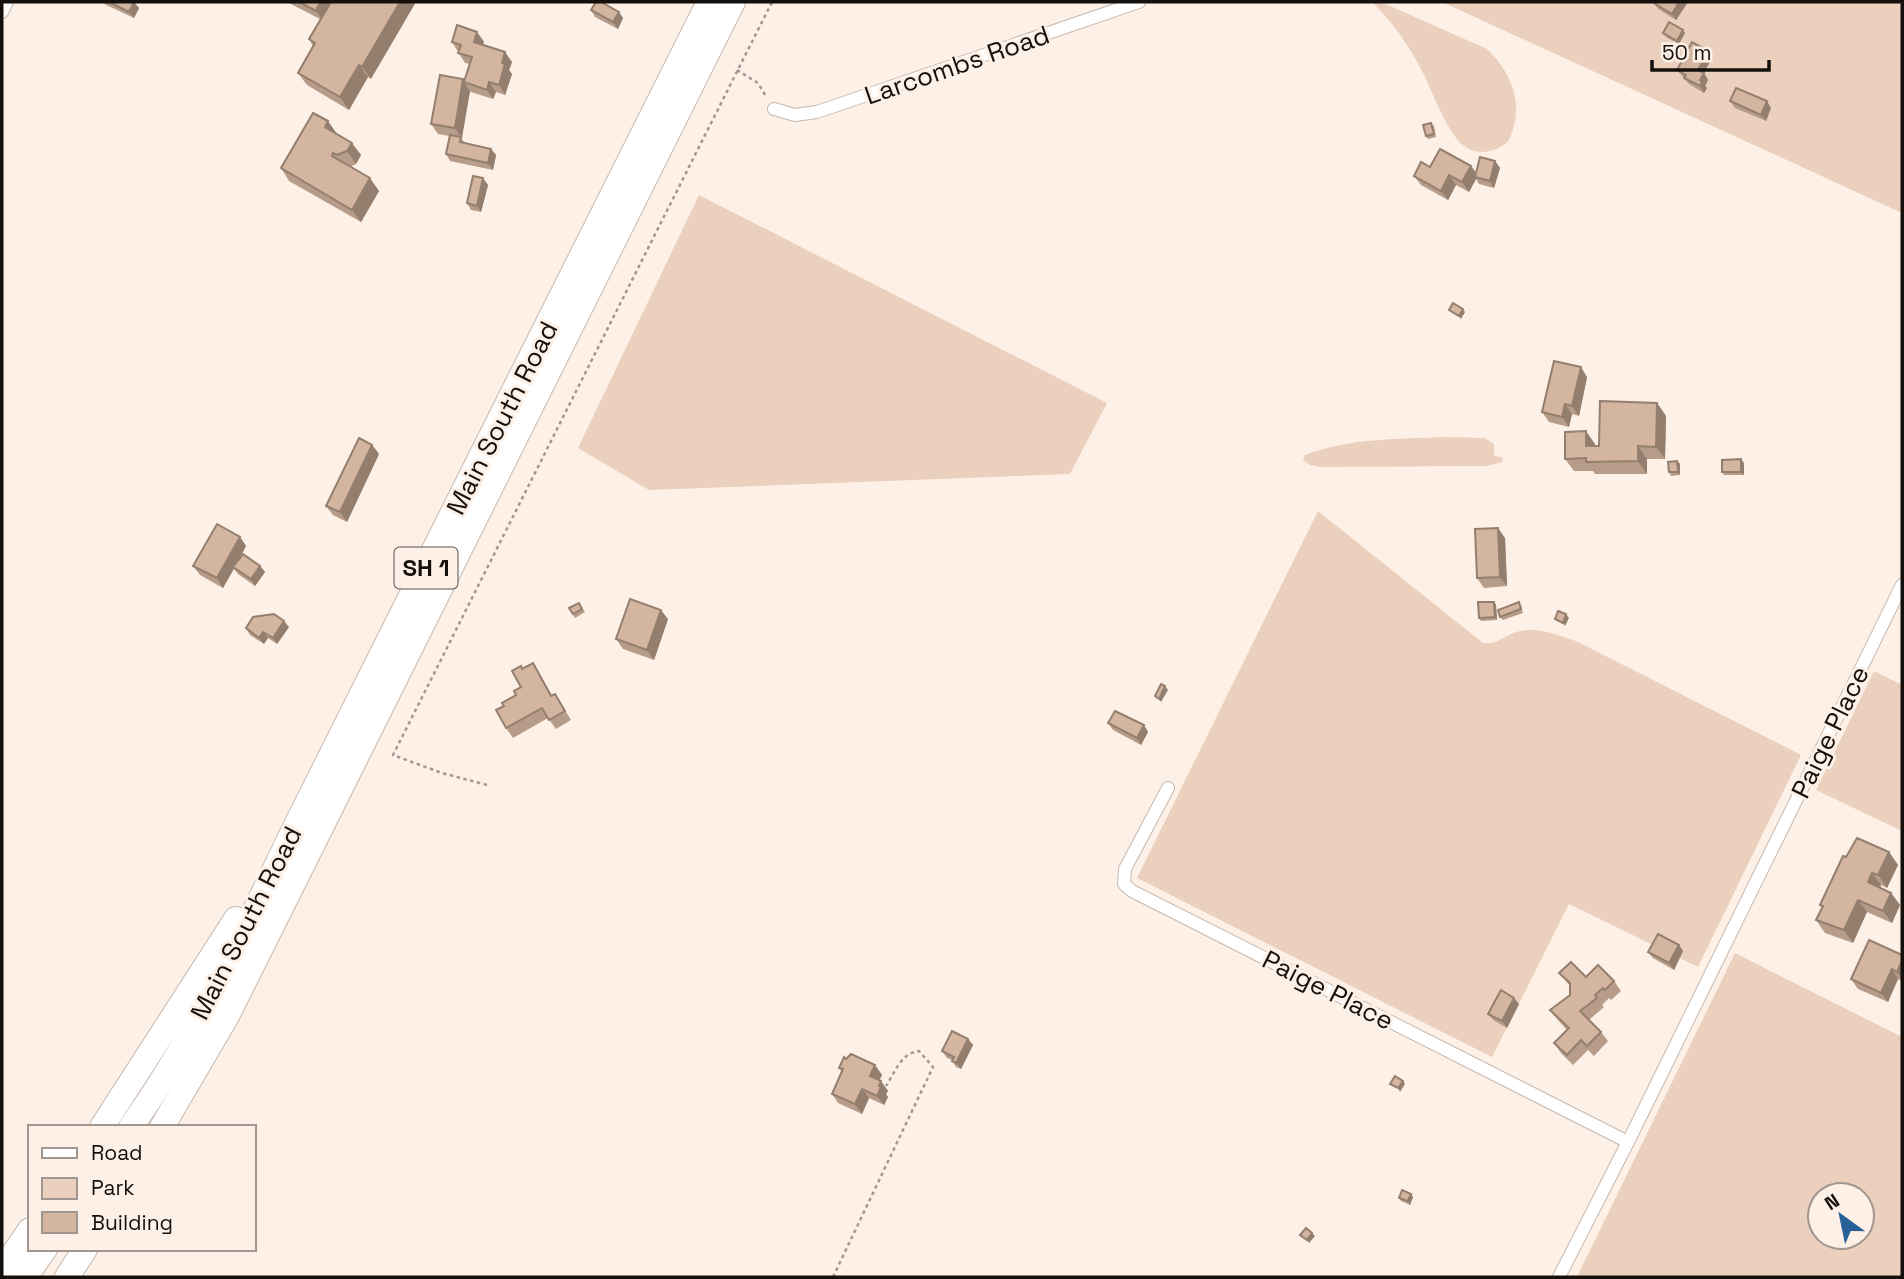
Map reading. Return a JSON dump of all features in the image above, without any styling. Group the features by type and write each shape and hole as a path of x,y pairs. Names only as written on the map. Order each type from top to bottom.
{"highway":[{"name":"Main South Road","path":"132,1125 154,1094 234,955 296,825 709,2"},
{"name":"Main South Road","path":"163,1125 227,1016 733,2"},
{"path":"103,1125 296,825"},
{"path":"2,1270 28,1233"},
{"path":"25,1277 44,1251"},
{"path":"67,1277 84,1251"},
{"path":"80,1277 95,1251"}],"street":[{"path":"2,12 8,2"},
{"name":"Larcombs Road","path":"774,109 795,115 817,112 1139,2"},
{"name":"Paige Place","path":"1559,1277 1902,585"},
{"name":"Paige Place","path":"1168,788 1125,869 1124,884 1132,891 1628,1142"}],"path":[{"path":"487,785 442,773 393,755 772,2"},
{"path":"737,70 758,83 774,109"},
{"path":"833,1277 933,1067 919,1051 910,1052 886,1086"}],"green space":[{"path":"1372,2 1381,2 1487,49 1504,70 1514,92 1516,117 1508,142 1483,152 1467,148 1460,142 1447,124 1407,44"},
{"path":"1442,2 1902,2 1902,213"},
{"path":"699,195 1107,403 1070,474 649,490 578,448"},
{"path":"1445,437 1485,438 1494,444 1494,456 1502,457 1503,462 1487,466 1319,467 1303,460 1305,455 1322,449 1357,442"},
{"path":"1318,511 1483,643 1527,630 1549,632 1576,641 1801,755 1698,967 1569,904 1492,1057 1137,878"},
{"path":"1874,671 1902,685 1902,831 1816,790"},
{"path":"1735,953 1902,1037 1902,1277 1577,1277"}],"building":[{"path":"109,2 134,2 129,12"},
{"path":"299,2 320,2 316,11"},
{"path":"331,2 400,2 362,67 359,65 340,97 298,73 315,43 309,39"},
{"path":"596,2 619,12 613,22 591,10"},
{"path":"1655,2 1679,2 1672,14"},
{"path":"1669,22 1683,30 1677,41 1663,33"},
{"path":"457,25 477,32 474,42 505,52 502,63 505,64 499,85 489,82 487,90 464,82 472,57 458,53 461,45 452,42"},
{"path":"1692,42 1708,51 1698,70 1704,73 1700,86 1684,78 1686,75 1677,70"},
{"path":"440,75 463,79 455,128 431,124"},
{"path":"1736,88 1767,101 1761,115 1730,101"},
{"path":"313,113 328,121 325,127 352,143 347,151 337,155 333,153 332,156 370,178 352,210 281,168"},
{"path":"1431,123 1434,134 1426,136 1423,125"},
{"path":"450,135 461,137 460,142 491,149 488,163 446,154"},
{"path":"1440,149 1471,166 1462,182 1449,175 1441,191 1414,176 1421,162 1430,167"},
{"path":"1480,157 1495,161 1490,181 1475,177"},
{"path":"473,176 483,178 477,206 467,203"},
{"path":"1453,303 1463,309 1459,316 1449,310"},
{"path":"1554,361 1581,367 1572,406 1565,404 1562,417 1542,412"},
{"path":"1600,401 1657,403 1656,447 1638,446 1638,461 1586,462 1586,458 1565,459 1565,432 1586,431 1586,446 1599,446"},
{"path":"359,438 372,445 340,512 326,506"},
{"path":"1741,459 1741,472 1722,472 1722,460"},
{"path":"1677,461 1678,472 1669,472 1668,462"},
{"path":"217,524 240,537 217,578 193,566"},
{"path":"1498,528 1500,577 1477,578 1475,529"},
{"path":"243,554 260,566 251,579 233,567"},
{"path":"630,599 661,610 647,650 616,639"},
{"path":"1478,602 1494,602 1495,617 1479,618"},
{"path":"1519,602 1521,609 1500,617 1498,610"},
{"path":"579,603 582,609 573,614 569,608"},
{"path":"1558,611 1566,614 1563,623 1555,619"},
{"path":"274,614 284,621 273,638 263,632 259,638 246,628 253,617"},
{"path":"533,663 551,696 555,694 565,711 549,720 542,708 506,728 496,710 516,695 514,691 521,687 512,671"},
{"path":"1161,684 1165,686 1159,699 1155,696"},
{"path":"1115,711 1144,725 1137,738 1108,723"},
{"path":"1857,838 1889,852 1878,875 1872,873 1868,882 1891,893 1883,911 1858,900 1844,930 1816,920 1823,906 1820,905 1843,856 1846,857"},
{"path":"1658,934 1679,945 1669,963 1648,952"},
{"path":"1869,940 1902,955 1897,972 1892,969 1881,993 1851,979"},
{"path":"1571,962 1586,977 1598,965 1614,981 1580,1011 1601,1032 1587,1046 1581,1040 1567,1055 1554,1043 1569,1028 1550,1010 1570,995 1570,983 1559,973"},
{"path":"1501,990 1514,998 1502,1021 1488,1014"},
{"path":"952,1031 968,1039 956,1063 952,1061 954,1057 942,1051"},
{"path":"851,1054 875,1065 870,1076 881,1081 877,1096 862,1089 855,1104 832,1094 843,1069 839,1068 844,1057 846,1059"},
{"path":"1395,1076 1403,1081 1398,1088 1390,1084"},
{"path":"1402,1190 1411,1194 1408,1201 1399,1198"},
{"path":"1306,1228 1312,1233 1307,1240 1300,1235"}]}
